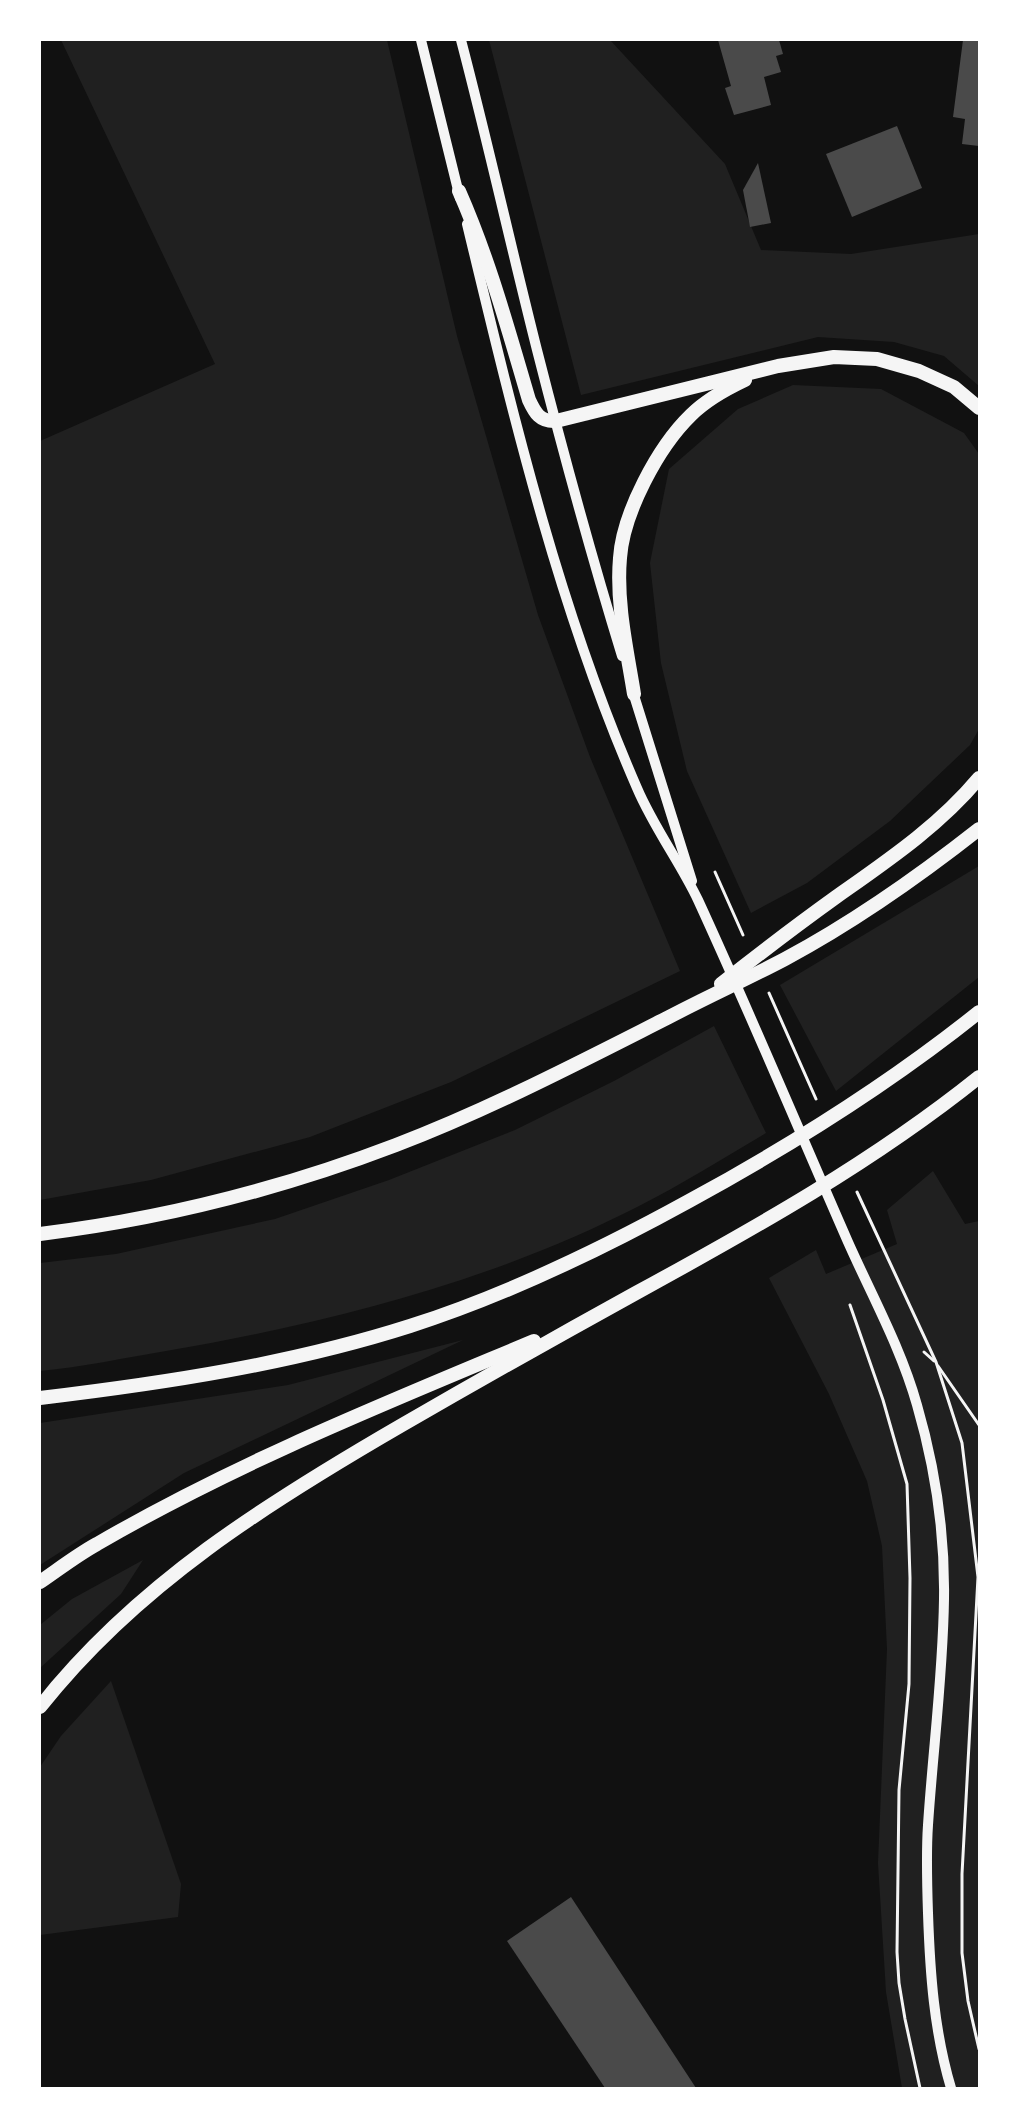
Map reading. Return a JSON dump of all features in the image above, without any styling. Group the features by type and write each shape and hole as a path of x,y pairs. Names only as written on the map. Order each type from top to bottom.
{"highway":[{"path":"459,192 490,270 529,400 535,413 541,419 556,421 778,366 834,357 876,359 919,371 954,388 979,408"},
{"path":"634,694 624,625 619,560 622,537 643,486 657,458 691,414 710,399 734,385 778,366"},
{"path":"696,1002 770,945 888,861 961,799 979,778"},
{"path":"40,1234 112,1224 202,1206 349,1162 432,1130 532,1086 786,958 896,891 979,829"},
{"path":"40,1398 192,1377 337,1347 412,1326 511,1288 643,1226 735,1176 817,1127 979,1012"},
{"path":"40,1707 58,1684 139,1601 232,1531 364,1447 747,1232 878,1152 979,1077"},
{"path":"40,1582 95,1545 220,1477 361,1414 597,1315"}],"main road":[{"path":"421,40 510,403 558,572 611,726 639,792 665,843 695,894"},
{"path":"462,40 492,157 536,348 605,599 695,894 854,1256 899,1352 918,1405 931,1465 941,1526 944,1582 942,1659 928,1830 928,1897 933,1999 941,2053 951,2088"}],"path":[{"path":"712,863 747,944"},
{"path":"767,989 820,1107"},
{"path":"856,1188 880,1243"},
{"path":"848,1299 883,1400 908,1484 910,1578 909,1684 899,1790 897,1952 904,2019 920,2088"},
{"path":"920,1349 936,1362 979,1425"}],"shaded area":[{"path":"61,40 387,40 457,336 538,615 590,757 680,971 451,1082 310,1137 151,1180 40,1200 40,441 215,364"},
{"path":"489,40 610,40 725,164 761,250 851,254 979,234 979,386 944,356 894,342 818,337 581,395"},
{"path":"793,385 881,389 964,433 979,454 979,729 970,745 890,821 807,883 751,913 687,771 661,663 650,563 669,469 738,409"},
{"path":"979,866 979,977 836,1091 780,985"},
{"path":"714,1026 766,1133 639,1206 583,1233 525,1257 467,1278 348,1313 227,1340 87,1365 40,1371 40,1263 116,1254 275,1219 389,1180 515,1130 614,1081"},
{"path":"933,1171 965,1224 979,1221 979,2088 902,2088 886,1992 878,1863 887,1649 882,1546 867,1481 829,1394 769,1278 816,1250 826,1274 897,1244 887,1210"},
{"path":"463,1340 184,1473 40,1565 40,1423 288,1385"},
{"path":"143,1560 121,1594 40,1668 40,1625 72,1599"},
{"path":"111,1681 181,1884 178,1917 40,1935 40,1767 61,1736"}],"building":[{"path":"718,40 779,40 783,54 776,56 781,72 764,77 771,105 734,115 725,88 731,86"},
{"path":"963,40 979,40 979,146 962,144 965,119 953,117"},
{"path":"897,126 922,188 852,217 826,154"},
{"path":"758,163 771,223 750,227 743,190"},
{"path":"571,1897 696,2088 605,2088 507,1941"}]}
